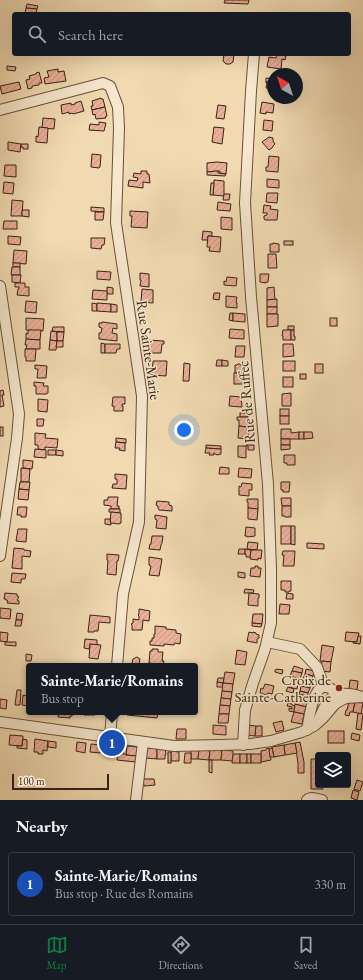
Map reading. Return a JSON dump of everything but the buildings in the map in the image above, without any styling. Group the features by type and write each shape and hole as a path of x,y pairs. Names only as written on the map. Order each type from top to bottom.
{"street":[{"name":"Rue de Ruffec","path":"243,745 245,710 267,642 271,623 268,484 251,297 245,204 254,56"},
{"name":"Rue Sainte-Marie","path":"0,110 103,83 110,86 118,107 119,128 116,223 142,396 139,522 123,594 117,663"},
{"path":"0,286 19,414 17,438 0,556"},
{"path":"267,642 300,649 317,667 324,687"},
{"path":"307,730 314,697 317,691 324,687 329,687 337,694"},
{"path":"318,722 329,700 337,694 346,693 362,697"},
{"path":"0,722 174,746 243,745 295,735 314,726 334,705 342,700 362,697"},
{"path":"110,738 112,715"},
{"path":"136,800 143,742"},
{"path":"307,800 311,798 322,800"}],"place":[{"name":"Croix de Sainte-Catherine","path":"339,688"},
{"name":"Sainte-Marie/Romains","path":"112,743"}]}
